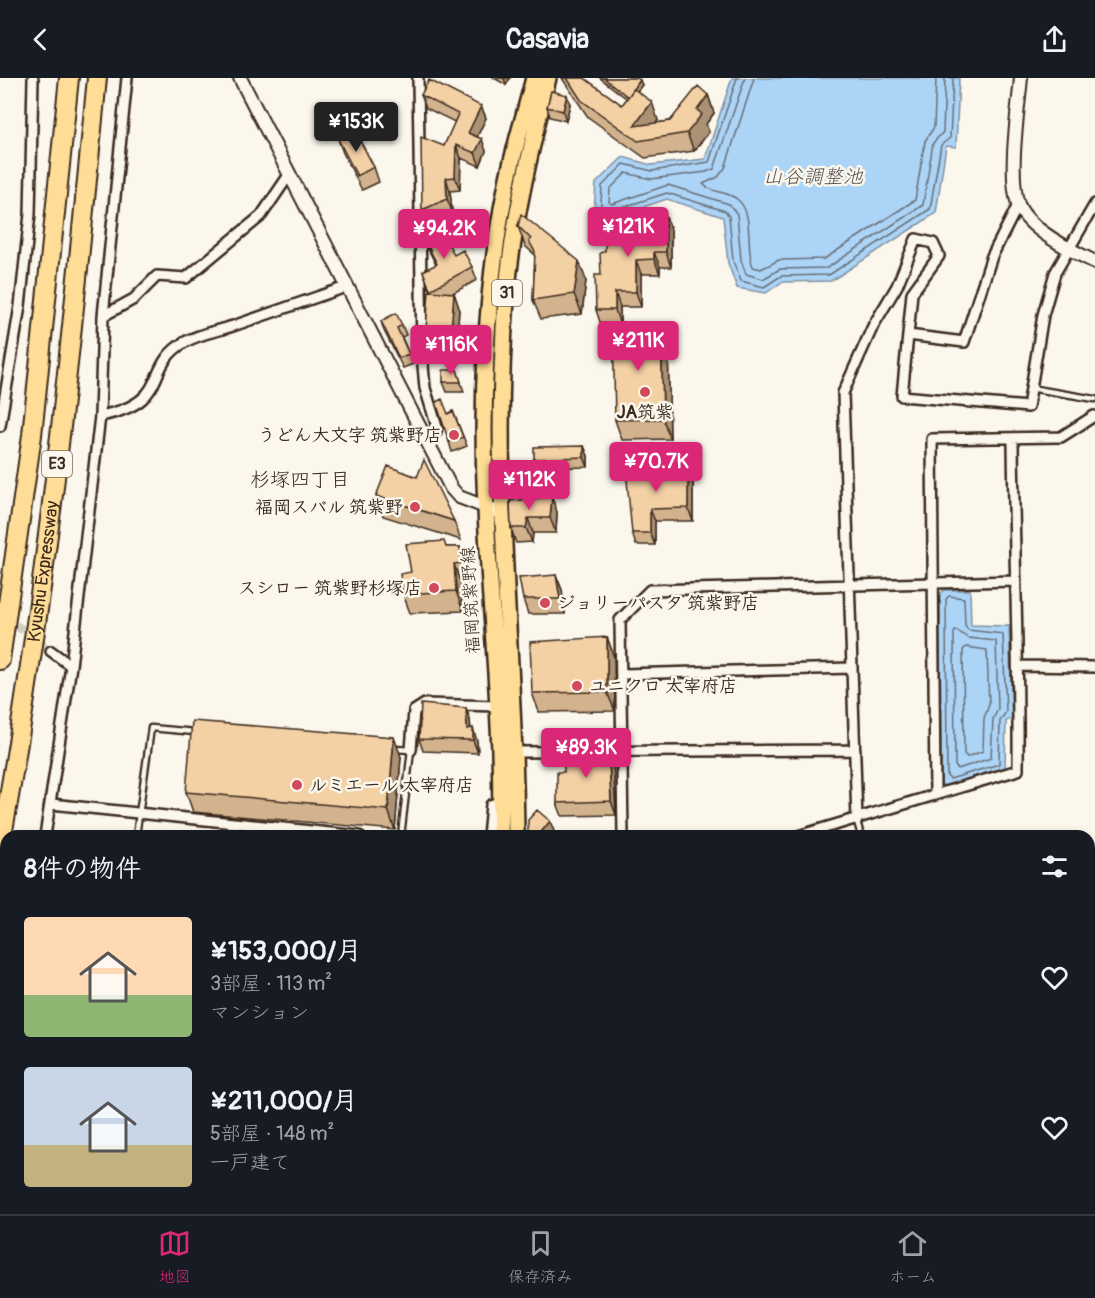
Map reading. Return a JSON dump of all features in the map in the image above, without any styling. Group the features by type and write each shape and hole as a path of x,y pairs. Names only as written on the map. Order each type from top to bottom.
{"highway":[{"name":"Kyushu Expressway","path":"0,660 32,435 69,78"},
{"name":"Kyushu Expressway","path":"3,830 22,718 60,440 97,78"}],"main road":[{"name":"福岡筑紫野線","path":"500,830 497,706 485,507 490,298 505,189 534,78"},
{"name":"福岡筑紫野線","path":"516,830 516,752 501,513 501,401 506,300 520,191 548,78"}],"street":[{"path":"0,426 20,306 30,214 33,78"},
{"path":"46,830 71,666 100,416 103,316 128,78"},
{"path":"240,78 346,287 455,493 501,513"},
{"path":"418,78 422,354 425,388 437,427 436,432 427,441"},
{"path":"908,335 964,342 992,256 1018,205 1014,167 1021,78"},
{"path":"103,316 134,299 157,276 186,278 206,259 254,223 289,175"},
{"path":"857,820 843,393 873,326 897,286 916,239 933,243 939,256 912,292 902,396 1028,407 1043,315 1055,273 1095,204"},
{"path":"1018,205 1042,232 1095,262"},
{"path":"100,416 121,412 139,404 150,394 166,359 187,341 346,287"},
{"path":"935,795 932,439 1013,440 1061,437 1094,416"},
{"path":"820,830 1018,770 1019,666 1014,581 1013,440"},
{"path":"624,830 620,620 650,590 1014,581"},
{"path":"51,651 71,666"},
{"path":"1019,666 1095,667"},
{"path":"622,674 852,668"},
{"path":"411,750 414,711 425,704 497,706"},
{"path":"516,752 855,750"},
{"path":"489,830 491,805 501,801"},
{"path":"51,804 299,830"}],"lane":[{"path":"1030,388 1095,399"},
{"path":"137,830 151,728 199,732"},
{"path":"388,748 411,750 402,830"},
{"path":"857,820 860,830"}],"water":[{"name":"山谷調整池","path":"732,78 959,78 956,147 946,146 936,213 831,281 782,282 766,293 737,288 728,263 723,217 667,199 622,214 609,230 601,230 593,224 596,183 623,157 651,165 705,159"},
{"path":"944,590 970,590 971,625 1009,626 1012,719 1006,721 1005,768 947,787 941,784 940,594"}],"building":[{"path":"567,78 584,78 622,105 634,89 652,102 634,126 670,121 698,86 708,95 697,110 702,114 687,133 638,141 581,100"},
{"path":"604,78 637,78 640,80 628,97"},
{"path":"429,80 481,106 468,133 482,139 475,153 456,145 455,177 446,178 447,199 422,210 421,137 444,146 458,114 421,95"},
{"path":"551,91 567,95 563,111 547,107"},
{"path":"355,131 374,167 357,176 338,139"},
{"path":"521,214 579,261 574,294 533,300 535,252 529,241 531,239 518,226"},
{"path":"665,215 666,252 654,252 654,259 636,260 636,292 615,292 615,310 596,310 595,275 601,275 600,253 605,251 605,237 628,237 628,216"},
{"path":"440,227 454,255 463,250 472,267 430,290 423,271 437,264 423,236"},
{"path":"429,291 454,293 450,344 425,342"},
{"path":"396,313 402,325 397,328 409,354 399,358 381,321"},
{"name":"JA筑紫","path":"661,325 663,419 615,420 613,326"},
{"path":"443,370 457,370 461,382 443,382"},
{"name":"うどん大文字 筑紫野店","path":"442,399 448,414 453,411 463,437 449,442 436,402"},
{"path":"584,446 584,457 534,459 534,447"},
{"path":"424,460 454,521 376,496 388,466 417,477"},
{"path":"660,464 688,466 688,508 650,509 650,533 632,533 626,470 661,469"},
{"path":"552,497 550,518 528,518 526,528 511,528 510,501"},
{"path":"444,541 446,547 460,547 461,563 454,564 456,591 403,594 400,574 411,572 406,544"},
{"path":"556,575 560,599 523,599 519,578"},
{"path":"607,637 607,692 532,693 530,642"},
{"path":"421,704 466,708 467,729 473,728 473,740 419,739"},
{"name":"ルミエール 太宰府店","path":"192,721 394,737 388,810 186,792"},
{"path":"608,744 611,801 557,803 557,772 564,772 564,764 588,763 588,745"},
{"path":"537,810 550,821 543,830 528,830 528,820"}],"tunnel":[{"path":"5,617 51,651"}],"place":[{"name":"JA筑紫","path":"645,392"},
{"name":"うどん大文字 筑紫野店","path":"454,435"},
{"name":"福岡スバル 筑紫野","path":"415,507"},
{"name":"スシロー 筑紫野杉塚店","path":"434,588"},
{"name":"ジョリーパスタ 筑紫野店","path":"545,603"},
{"name":"ユニクロ 太宰府店","path":"577,686"},
{"name":"ルミエール 太宰府店","path":"297,785"}],"district":[{"name":"杉塚四丁目","path":"300,479"}]}
